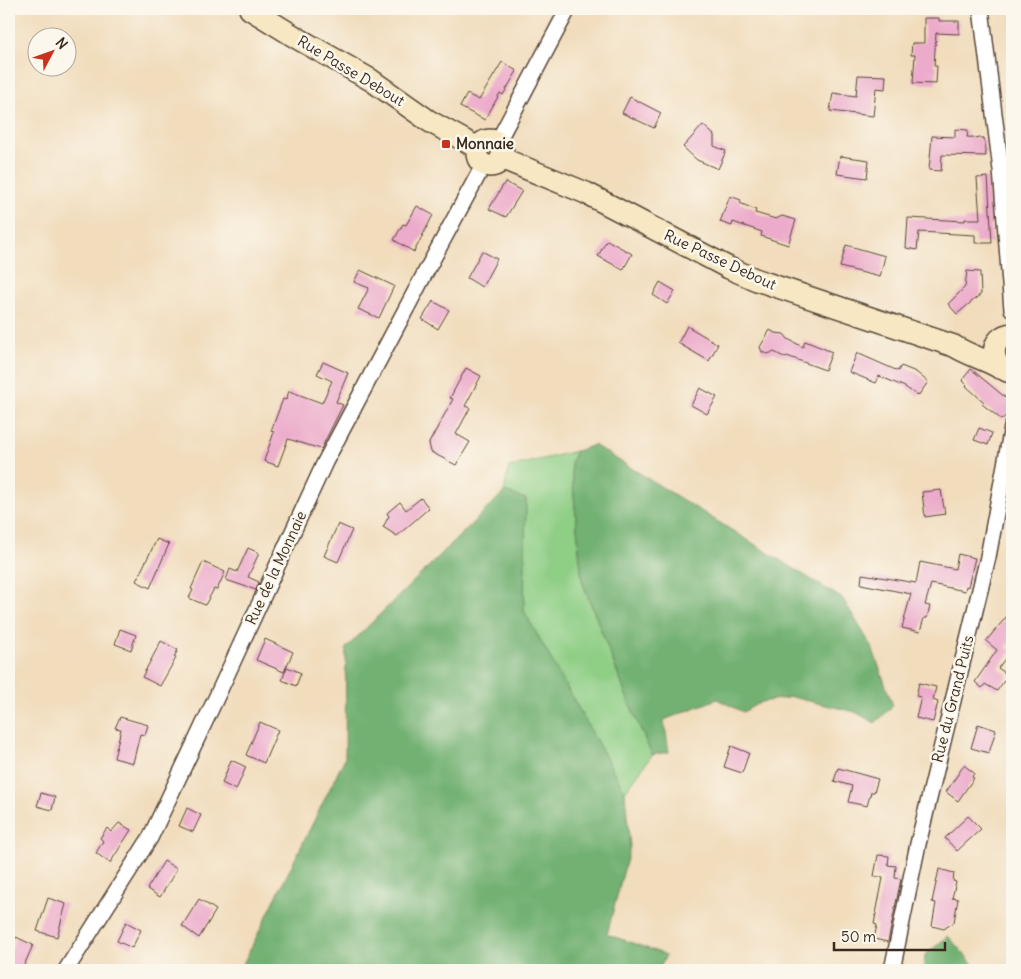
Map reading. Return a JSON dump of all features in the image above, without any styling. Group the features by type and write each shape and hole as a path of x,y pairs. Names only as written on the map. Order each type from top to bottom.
{"main road":[{"name":"Rue Passe Debout","path":"250,9 371,80 429,120 490,153 586,193 729,268 757,280 954,346 1008,373"},
{"path":"954,346 973,346 1005,337"},
{"path":"1005,337 995,345 994,358 1008,373"}],"street":[{"name":"Rue de la Monnaie","path":"66,970 150,838 325,462 568,9"},
{"path":"981,9 999,144 1012,309"},
{"name":"Rue du Grand Puits","path":"892,970 918,844 988,557 1012,427"}],"green space":[{"path":"594,445 843,599 872,647 893,706 875,723 855,712 792,697 761,702 743,712 717,699 664,720 669,752 652,755 628,700 582,581 571,463 576,451"},
{"path":"576,451 571,463 582,581 628,700 652,755 625,792 524,611 526,499 504,492 509,467"},
{"path":"504,492 526,499 524,611 625,792 630,847 607,934 666,955 659,970 246,970 241,968 345,758 346,648"},
{"path":"948,936 978,970 924,970 925,955"}],"building":[{"path":"924,18 939,18 939,21 959,21 959,34 936,33 934,66 937,66 936,84 913,83 915,55 911,55 912,43 924,43"},
{"path":"502,62 517,71 503,95 500,93 485,120 460,107 467,94 479,100"},
{"path":"858,75 886,76 885,89 876,88 873,116 830,111 833,93 856,96"},
{"path":"630,97 661,113 654,128 622,113"},
{"path":"703,125 714,135 714,146 726,151 718,169 697,160 683,147"},
{"path":"955,129 968,130 967,137 984,138 986,156 942,155 941,171 929,170 932,136 955,137"},
{"path":"840,156 869,160 867,178 837,174"},
{"path":"988,177 992,243 975,243 975,235 919,232 917,250 906,248 908,218 965,221 965,219 980,219 977,178"},
{"path":"505,182 522,191 506,217 489,209"},
{"path":"730,196 741,200 740,203 756,210 755,213 776,219 782,216 796,220 788,245 761,236 762,232 733,222 732,226 720,222"},
{"path":"417,206 433,215 414,252 394,240 403,224 406,225"},
{"path":"607,240 632,254 623,270 598,256"},
{"path":"846,245 885,256 880,277 840,267"},
{"path":"482,251 497,259 482,287 467,278"},
{"path":"360,270 394,286 379,318 358,309 369,288 354,282"},
{"path":"967,271 980,272 981,294 957,314 948,304 965,287"},
{"path":"660,282 675,291 667,304 653,295"},
{"path":"433,301 449,310 438,329 422,319"},
{"path":"687,326 718,344 709,361 678,343"},
{"path":"770,330 775,333 784,334 788,339 803,347 805,341 832,352 825,370 787,356 786,358 774,352 767,354 762,352 760,347"},
{"path":"857,353 898,371 901,366 916,372 928,382 918,396 905,387 879,376 876,383 849,372"},
{"path":"323,362 348,373 336,402 343,405 321,449 288,439 278,466 264,461 274,432 271,431 283,399 286,400 289,391 322,403 332,381 317,374"},
{"path":"466,368 481,376 465,406 470,408 456,434 470,442 456,465 431,452 429,443 453,399 450,398"},
{"path":"971,369 1012,403 1011,409 1002,420 982,404 984,402 962,380"},
{"path":"700,388 717,397 707,414 691,405"},
{"path":"979,428 992,433 988,445 974,440"},
{"path":"941,490 945,514 925,517 922,492"},
{"path":"421,498 429,508 397,536 383,527 389,516 387,513 400,502 406,510"},
{"path":"338,524 352,530 338,562 324,556"},
{"path":"157,539 169,544 150,588 136,581"},
{"path":"248,548 259,553 248,577 259,582 256,590 226,580 230,569 237,572"},
{"path":"958,554 975,558 968,587 966,586 965,591 931,584 925,605 930,606 927,618 924,618 920,632 902,628 911,594 861,584 862,574 916,583 920,562 955,569"},
{"path":"203,562 225,572 217,590 214,589 205,605 189,598"},
{"path":"1012,610 1012,639 1006,647 1011,651 998,668 1008,675 997,691 985,684 982,688 975,682 997,650 986,641"},
{"path":"120,629 136,635 131,650 115,644"},
{"path":"265,639 293,652 284,672 256,660"},
{"path":"161,641 178,650 174,657 176,658 160,686 142,677"},
{"path":"287,667 301,673 296,686 282,680"},
{"path":"919,683 936,687 933,700 938,702 933,722 916,718 921,697 916,696"},
{"path":"120,717 148,725 145,735 140,734 133,763 114,758 121,729 115,728"},
{"path":"260,722 278,730 264,763 246,755"},
{"path":"978,724 996,730 989,753 971,748"},
{"path":"731,746 749,753 742,773 724,767"},
{"path":"231,760 246,767 236,790 222,783"},
{"path":"964,765 974,773 972,777 974,778 958,801 946,792"},
{"path":"838,768 878,779 874,792 871,792 867,806 848,802 852,786 834,781"},
{"path":"41,793 55,797 52,810 37,806"},
{"path":"187,808 201,815 193,832 179,826"},
{"path":"968,816 981,829 957,851 945,838"},
{"path":"119,823 131,830 110,863 96,853 103,841 100,838 107,828 111,832"},
{"path":"878,855 889,856 888,865 896,866 895,878 901,879 888,942 874,939 877,925 874,924 883,878 874,876"},
{"path":"164,861 177,869 160,897 147,889"},
{"path":"939,869 954,873 953,881 956,882 952,898 958,899 954,922 944,929 932,926 936,903 932,902"},
{"path":"48,898 66,904 57,937 37,931"},
{"path":"199,899 216,910 199,938 182,926"},
{"path":"126,922 141,930 132,948 117,941"},
{"path":"16,937 33,945 22,970 9,970 9,954"}],"place":[{"name":"Monnaie","path":"446,144"}]}
